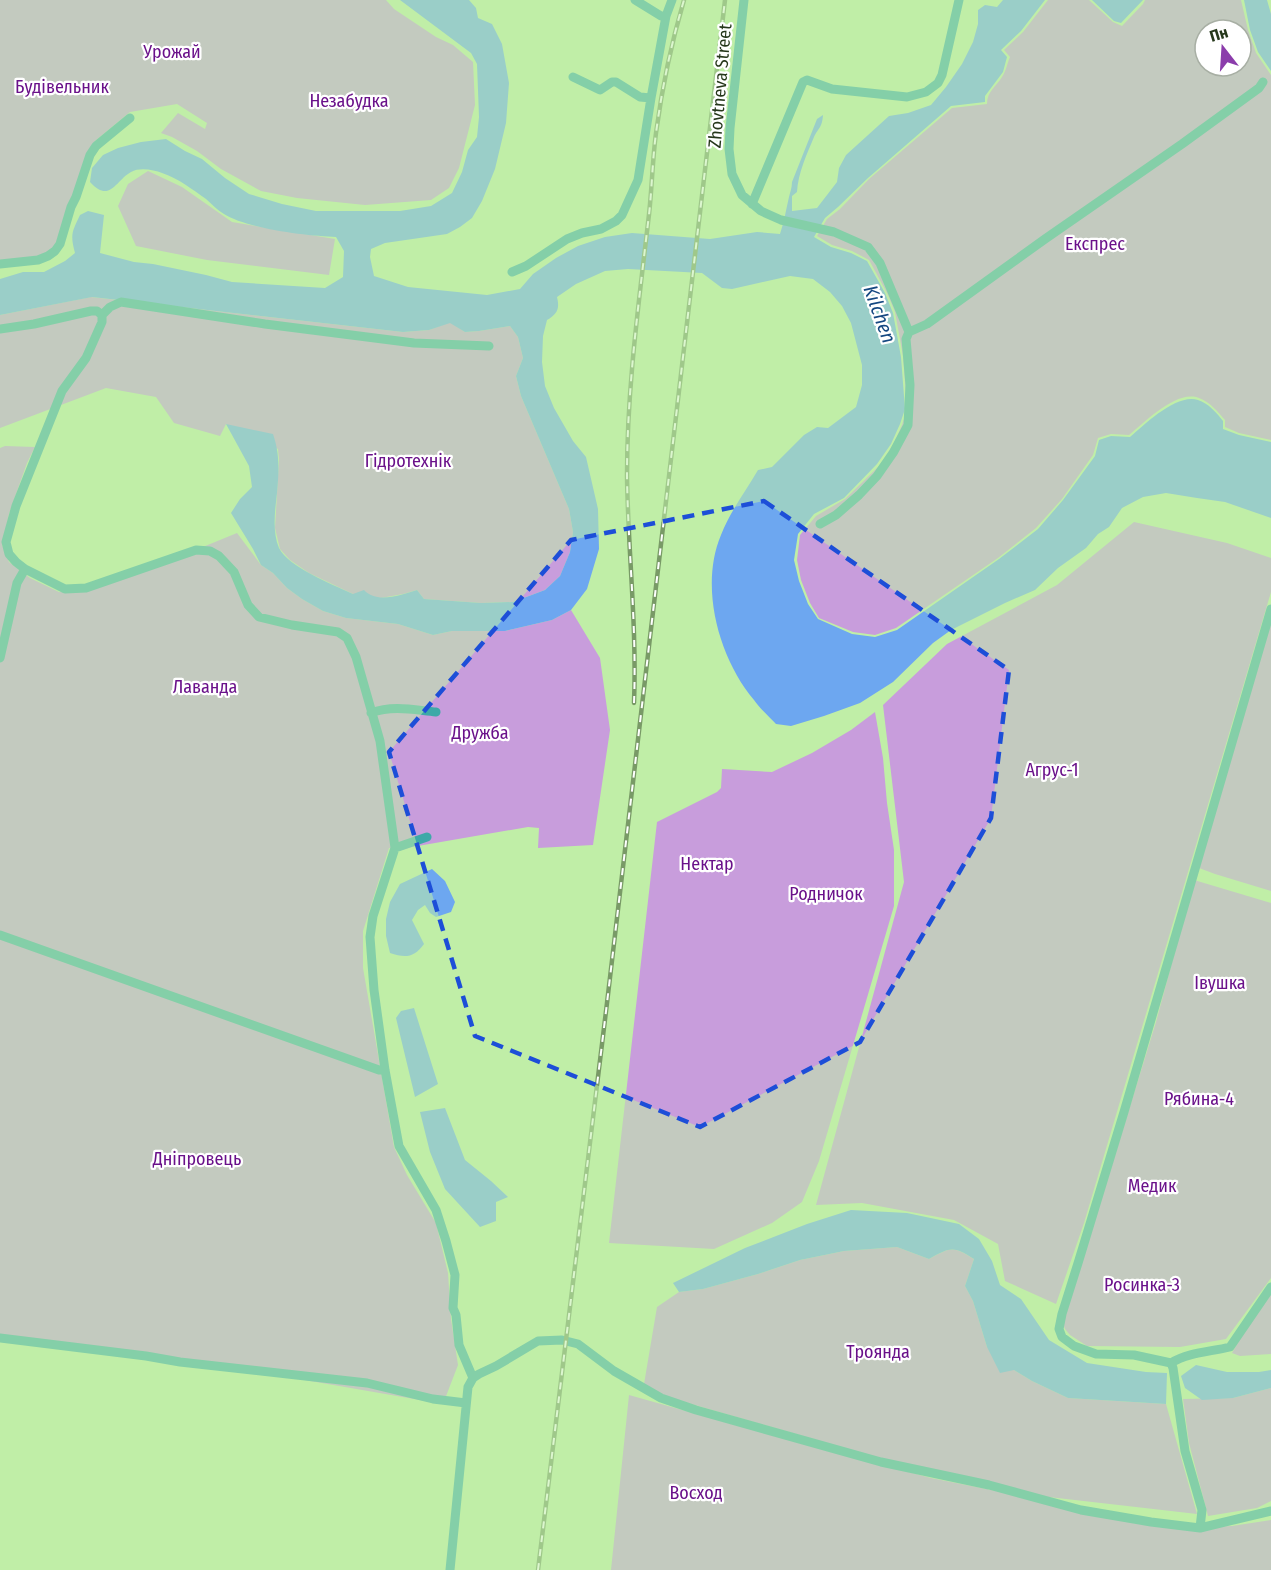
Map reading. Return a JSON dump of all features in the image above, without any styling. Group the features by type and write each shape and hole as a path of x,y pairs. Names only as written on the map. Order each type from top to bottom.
{"street":[{"path":"635,0 661,16 666,16"},
{"path":"512,272 526,266 567,239 602,229 622,215 638,180 666,16 672,0"},
{"name":"Zhovtneva Street","path":"744,0 729,149 732,174 742,195 752,204"},
{"path":"909,332 880,263 868,247 827,230 781,220 752,204 803,82 807,81 832,89 908,97 926,92 938,83 942,75 959,0"},
{"path":"573,76 600,90 616,82 640,97 651,98"},
{"path":"820,524 836,515 877,476 908,425 910,385 906,339 909,332 927,324 1182,144 1263,82"},
{"path":"0,264 38,260 55,251 60,244 90,155 96,146 130,118"},
{"path":"473,1378 459,1345 456,1315 453,1308 454,1275 446,1241 435,1210 399,1146 385,1070 374,990 370,937 373,916 395,849 380,741 356,657 347,638 338,632 292,626 259,617 248,605 234,572 219,556 210,551 196,550 86,588 65,589 16,562 9,554 6,542 16,506 62,391 86,358 102,322 102,315 110,307 121,302 265,324 414,343 489,346"},
{"path":"0,329 91,311 97,311 102,315"},
{"path":"0,658 17,583 25,569"},
{"path":"1271,609 1059,1329 1062,1337 1074,1346 1096,1354 1134,1355 1171,1363 1197,1353 1230,1347 1271,1287"},
{"path":"371,712 394,708 436,712"},
{"path":"395,849 427,837"},
{"path":"0,935 303,1044 379,1070 385,1070"},
{"path":"0,1338 180,1362 367,1383 433,1399 465,1403"},
{"path":"450,1570 468,1387 473,1378 538,1341 546,1339 571,1341 614,1371 661,1398 696,1410 881,1462 989,1485 1081,1510 1200,1528 1271,1511"},
{"path":"1171,1363 1185,1451 1202,1510 1200,1528"}],"highlighted area":[{"path":"764,501 1009,670 991,818 860,1042 700,1127 475,1036 389,752 571,540"}],"green space":[{"path":"0,0 386,0 394,9 436,37 453,45 473,62 475,105 459,168 449,188 431,200 365,205 297,198 261,191 221,169 197,151 161,133 178,113 205,129 207,123 177,104 130,112 95,141 52,251 37,257 0,261"},
{"name":"Експрес","path":"1048,0 1089,0 1113,22 1122,26 1145,0 1241,0 1245,18 1193,18 1193,78 1253,78 1253,44 1271,75 1271,440 1239,433 1225,427 1225,420 1220,414 1199,398 1190,396 1171,402 1129,435 1111,434 1098,438 1093,455 1062,499 1036,528 998,558 896,628 875,635 853,632 819,618 810,603 801,580 797,560 800,535 816,516 845,499 879,466 893,445 907,409 903,356 895,312 869,260 852,251 832,245 817,236 827,219 869,179 952,108 987,104 988,96 1003,75 1010,57 1004,50 1023,32"},
{"path":"148,171 182,187 232,222 335,239 329,275 207,260 136,246 118,206 128,184"},
{"name":"Гідротехнік","path":"91,297 403,332 429,330 450,322 465,332 510,326 518,337 523,358 516,376 521,396 569,509 573,532 570,552 560,576 545,590 513,602 481,603 424,599 417,590 381,598 353,594 309,573 290,560 280,549 275,528 278,449 226,424 220,436 174,423 156,397 106,388 0,428 0,315"},
{"name":"Дніпровець","path":"5,446 35,447 9,514 2,545 9,562 30,578 59,592 82,592 154,567 237,533 261,565 273,573 287,588 323,611 346,618 398,624 433,635 452,631 505,631 552,620 571,610 600,658 610,730 593,845 538,848 539,828 528,827 399,851 389,848 363,931 363,968 394,1147 407,1175 436,1223 448,1273 451,1319 458,1365 443,1404 149,1353 0,1335 0,448"},
{"name":"Агрус-1","path":"1134,522 1227,543 1271,558 1271,592 1084,1223 1056,1304 1005,1281 998,1244 954,1220 862,1203 816,1205 904,882 883,705 947,644 1057,585"},
{"path":"1271,619 1271,891 1199,868"},
{"path":"875,712 894,850 894,906 819,1161 802,1202 772,1223 714,1249 609,1243 657,822 717,792 721,788 722,769 772,772 812,753 851,730"},
{"path":"1194,880 1271,903 1271,1278 1226,1339 1180,1347 1087,1346 1070,1335 1063,1324 1156,1022"},
{"name":"Троянда","path":"897,1247 929,1259 948,1250 956,1250 974,1259 965,1286 973,1301 987,1347 1014,1370 1032,1381 1068,1398 1166,1404 1197,1514 1014,1493 962,1482 643,1390 657,1307 679,1292 703,1289 800,1260 844,1251"},
{"path":"1271,1294 1271,1354 1240,1356 1232,1353 1248,1325"},
{"path":"1271,1388 1271,1501 1257,1508 1208,1516 1189,1443 1183,1399 1233,1398"},
{"name":"Восход","path":"629,1395 931,1478 1184,1528 1232,1526 1271,1520 1271,1570 611,1570"}],"water":[{"name":"Kilchen","path":"400,0 469,0 476,8 478,18 492,24 502,44 509,83 506,123 495,169 482,201 472,218 447,234 385,243 371,249 370,257 374,276 408,287 487,295 520,289 533,274 556,258 578,246 605,237 632,233 710,239 757,232 780,234 792,182 817,119 823,115 821,125 803,164 797,192 792,196 792,211 817,208 837,182 839,168 846,155 889,116 908,113 931,105 962,64 973,42 978,24 978,10 985,5 997,7 1003,0 1045,0 1021,31 1001,50 1007,57 1003,72 985,96 985,102 951,106 825,218 814,237 831,247 867,261 885,293 893,313 901,357 905,409 891,444 877,464 844,498 814,514 798,534 794,560 808,604 818,619 852,634 875,637 897,630 1038,529 1063,500 1095,456 1099,440 1111,436 1130,437 1171,405 1190,399 1202,401 1212,409 1223,421 1223,429 1271,442 1271,518 1225,502 1166,493 1143,497 1122,508 1109,527 1098,534 1086,548 1058,568 1035,590 951,630 933,643 893,682 860,703 791,726 776,724 742,683 722,643 713,599 712,577 715,555 729,518 758,470 772,467 804,435 817,427 828,428 856,407 862,385 862,365 851,323 842,306 830,292 813,279 790,276 732,289 722,288 702,273 628,269 605,271 576,284 557,297 557,311 547,320 543,336 542,362 545,386 554,408 573,441 586,457 598,509 599,549 587,589 571,610 552,620 505,631 452,631 433,635 398,624 346,618 323,611 302,599 261,565 231,513 252,487 249,466 226,424 273,434 278,463 275,535 279,548 301,569 335,586 353,594 364,590 375,597 396,596 417,590 424,599 481,603 513,602 545,590 560,576 570,552 573,532 569,509 521,396 516,376 523,358 518,337 510,326 465,332 450,323 429,330 403,332 92,297 0,315 0,279 23,272 44,272 65,261 75,253 72,237 74,229 80,215 88,211 104,215 100,253 134,262 153,264 232,282 325,288 343,277 344,251 336,237 278,231 248,224 221,212 180,181 151,170 131,172 108,191 103,191 90,182 92,168 103,155 118,148 166,139 202,159 249,194 282,204 316,211 400,211 431,206 452,193 462,172 468,150 477,137 479,117 477,64 471,53"},
{"path":"1092,0 1143,0 1121,23 1114,21"},
{"path":"1244,0 1267,0 1271,14 1271,71 1258,52 1253,38 1253,18 1248,18"},
{"path":"432,869 445,881 455,902 451,912 436,917 425,905 418,910 412,920 424,944 417,952 409,956 390,953 386,936 386,919 390,902 400,884"},
{"path":"414,1008 438,1084 415,1097 396,1018 401,1011"},
{"path":"445,1108 465,1160 508,1197 496,1202 496,1221 480,1227 445,1189 430,1152 420,1112"},
{"path":"851,1210 907,1213 959,1224 979,1239 992,1261 1000,1285 1021,1299 1049,1340 1087,1363 1167,1373 1166,1404 1068,1398 1014,1370 1000,1373 987,1347 973,1301 965,1286 974,1259 956,1250 947,1250 929,1259 897,1247 844,1251 800,1260 703,1289 679,1292 673,1283 745,1248"},
{"path":"1196,1365 1227,1372 1271,1370 1271,1388 1233,1398 1202,1400 1185,1388 1181,1376"}],"railway":[{"path":"634,703 627,476 631,381 656,133 667,66 684,0"},
{"path":"538,1570 725,0"}],"park label":[{"name":"Урожай","path":"172,52"},
{"name":"Будівельник","path":"62,87"},
{"name":"Незабудка","path":"349,101"},
{"name":"Лаванда","path":"205,687"},
{"name":"Дружба","path":"480,733"},
{"name":"Нектар","path":"707,864"},
{"name":"Родничок","path":"826,894"},
{"name":"Івушка","path":"1220,983"},
{"name":"Рябина-4","path":"1199,1099"},
{"name":"Медик","path":"1152,1186"},
{"name":"Росинка-3","path":"1142,1285"}]}
